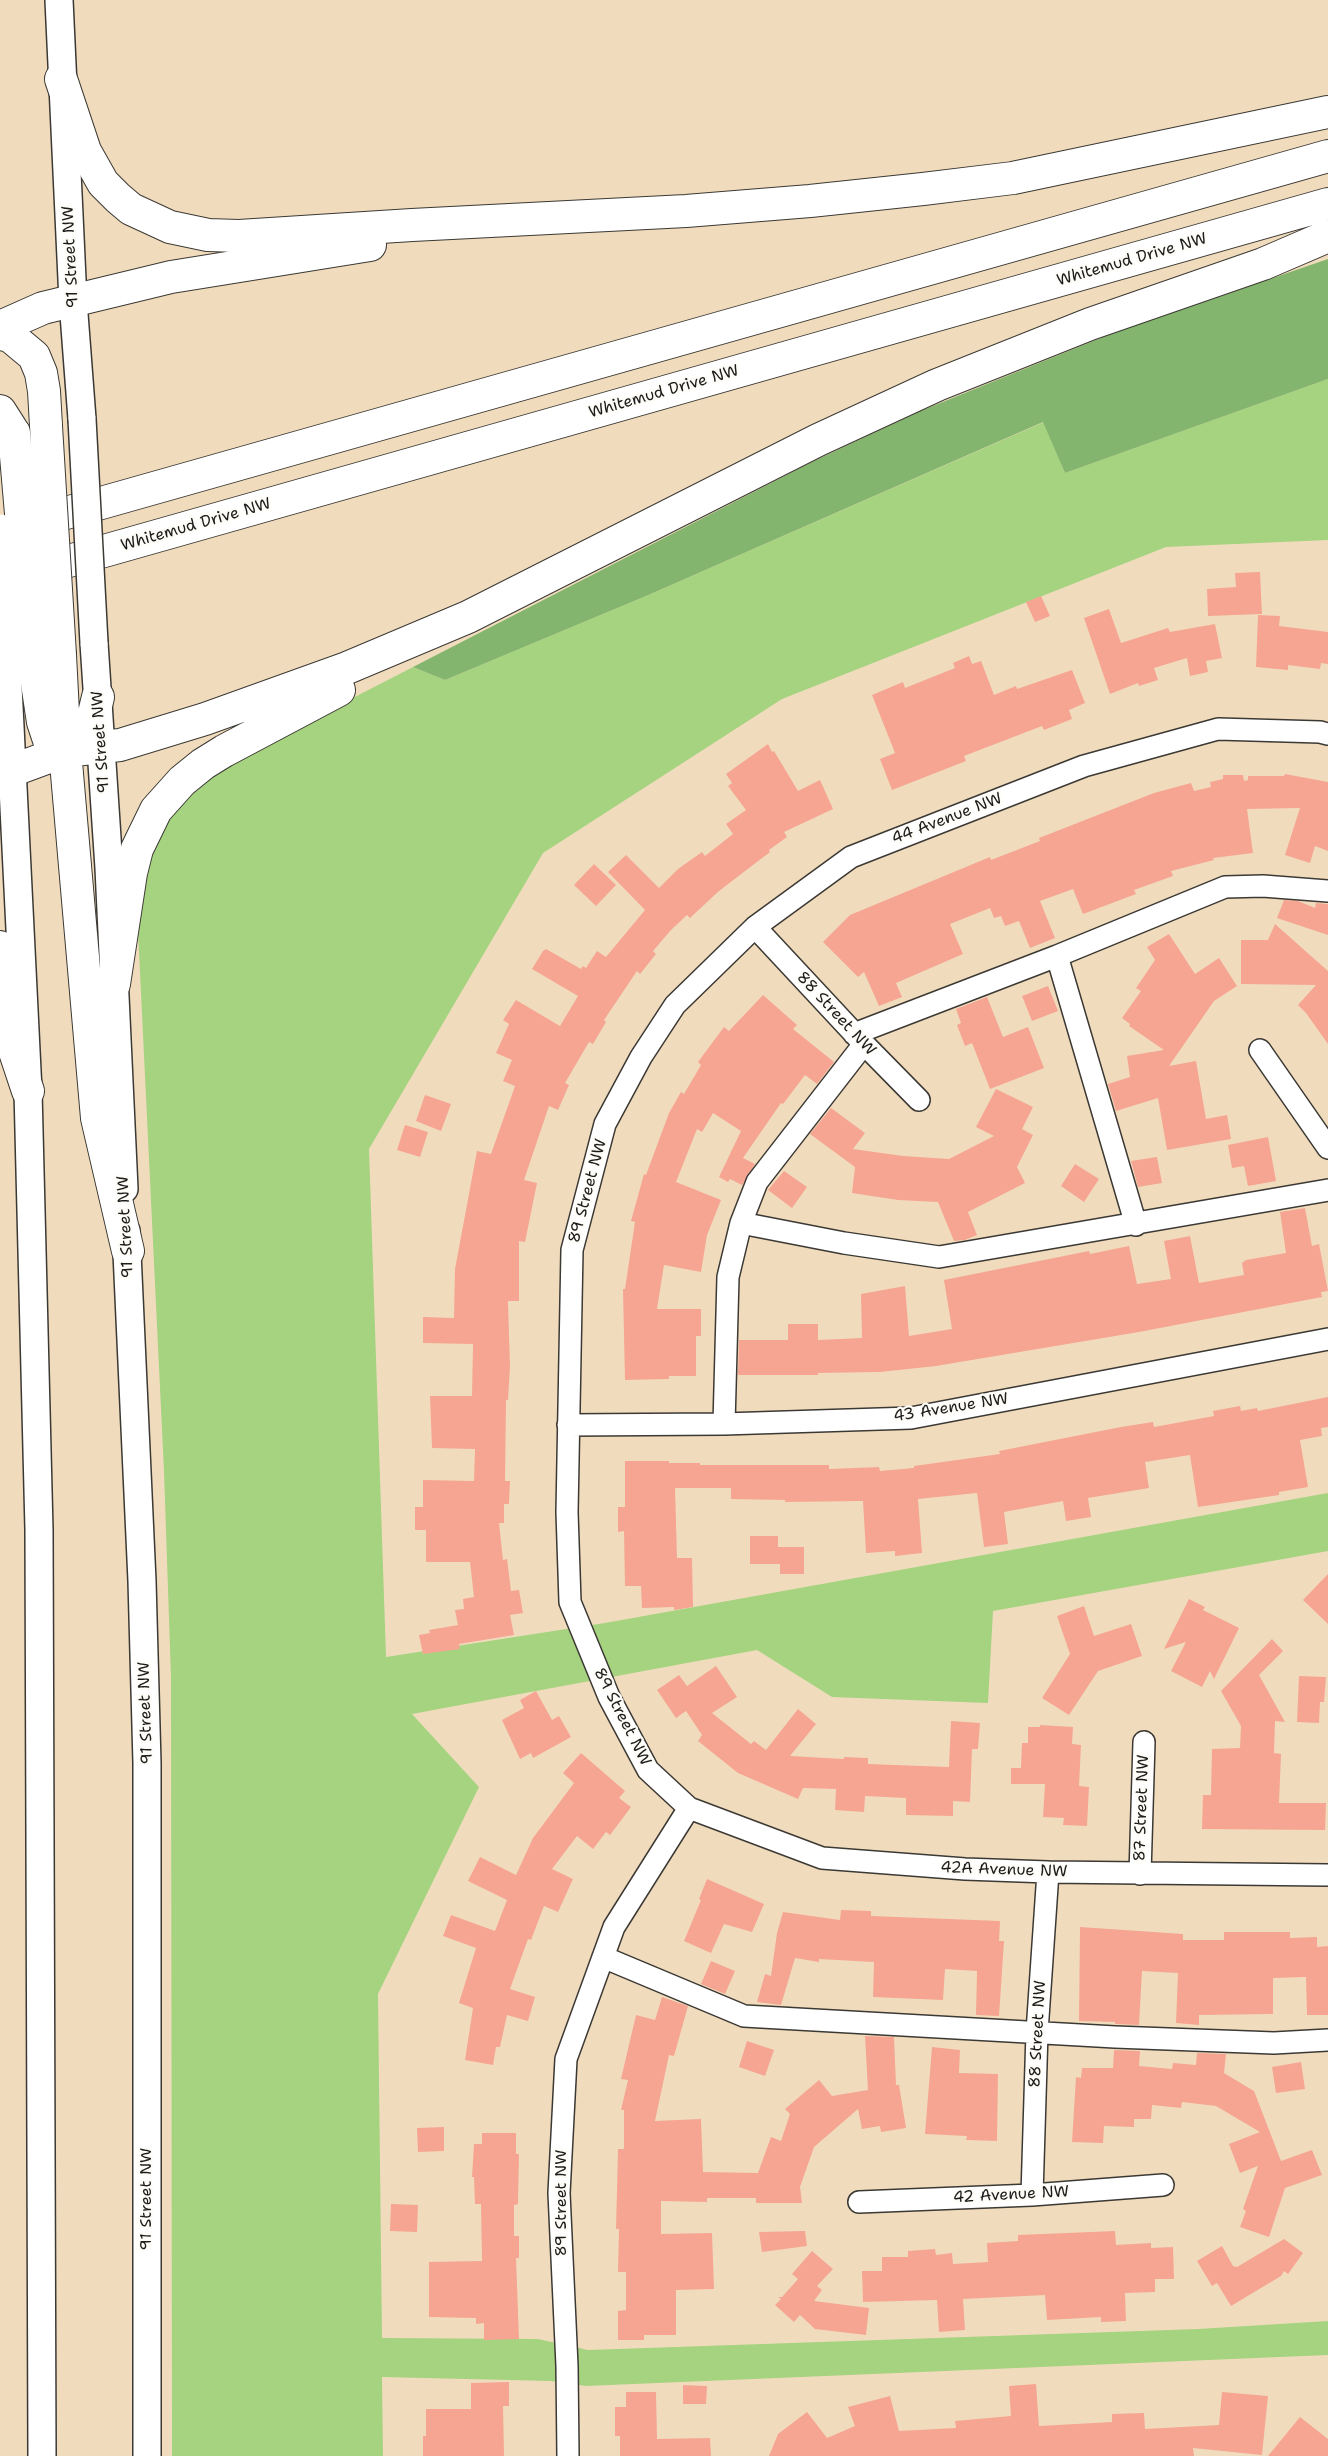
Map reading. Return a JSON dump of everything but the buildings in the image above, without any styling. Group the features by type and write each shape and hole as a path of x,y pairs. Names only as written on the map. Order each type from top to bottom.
{"highway":[{"path":"61,79 85,151 104,183 131,210 170,227 190,232 238,236 686,211 810,201 1012,178 1328,112"},
{"path":"0,530 1328,156"},
{"name":"Whitemud Drive NW","path":"0,580 1328,204"},
{"path":"0,327 43,308 171,278 378,244 620,226 686,211"},
{"path":"7,773 65,752 120,745 271,697 347,668 468,617 818,440 937,386 1090,324 1263,264 1328,236"},
{"path":"0,334 10,336 34,356 42,382 46,426 34,661"},
{"path":"7,422 34,661 65,752 97,1118 128,1251"},
{"path":"114,984 131,873 137,849 156,810 175,788 203,764 224,751 387,666 468,617"},
{"path":"65,752 83,736 92,722 98,697"},
{"path":"0,947 5,970 10,1037 28,1091"}],"main road":[{"name":"91 Street NW","path":"59,0 73,301 102,747 128,1251 147,1763 147,2456"},
{"path":"0,530 34,661 7,773 28,1091 39,1530 42,2456"}],"street":[{"name":"44 Avenue NW","path":"641,1057 675,1005 755,927 850,857 1084,766 1218,729 1328,734"},
{"path":"724,1424 728,1277 741,1223 757,1182 859,1039 1225,887 1263,886 1328,891"},
{"name":"88 Street NW","path":"755,927 919,1100"},
{"path":"1057,956 1136,1225"},
{"path":"1260,1050 1328,1148"},
{"name":"89 Street NW","path":"568,2456 567,2366 559,2193 566,2059 614,1927 689,1809 648,1770 609,1697 570,1602 568,1425 572,1250 605,1124 641,1057"},
{"path":"741,1223 844,1243 939,1257 1136,1225 1328,1190"},
{"name":"43 Avenue NW","path":"568,1425 724,1424 910,1418 1328,1339"},
{"name":"87 Street NW","path":"1140,1874 1144,1742"},
{"name":"42A Avenue NW","path":"689,1809 822,1858 965,1869 1048,1872 1328,1875"},
{"name":"88 Street NW","path":"1032,2195 1037,2032 1048,1872"},
{"path":"603,1957 744,2016 1274,2043 1328,2040"},
{"name":"42 Avenue NW","path":"859,2202 1032,2195 1162,2185"}],"green space":[{"path":"1328,259 1328,379 1065,473 1043,422 646,596 445,680 413,667 812,462 918,412 1113,333"},
{"path":"1328,379 1328,540 1166,547 782,699 543,853 369,1149 386,1657 605,1623 1328,1493 1328,1551 993,1611 988,1703 832,1697 757,1650 412,1714 479,1787 378,1994 382,2338 538,2339 588,2350 1198,2329 1328,2321 1328,2355 586,2386 551,2381 382,2377 383,2456 172,2456 171,1678 164,1471 137,910 147,854 185,793 246,753 413,667 445,680 646,596 1044,422 1065,473"}]}
